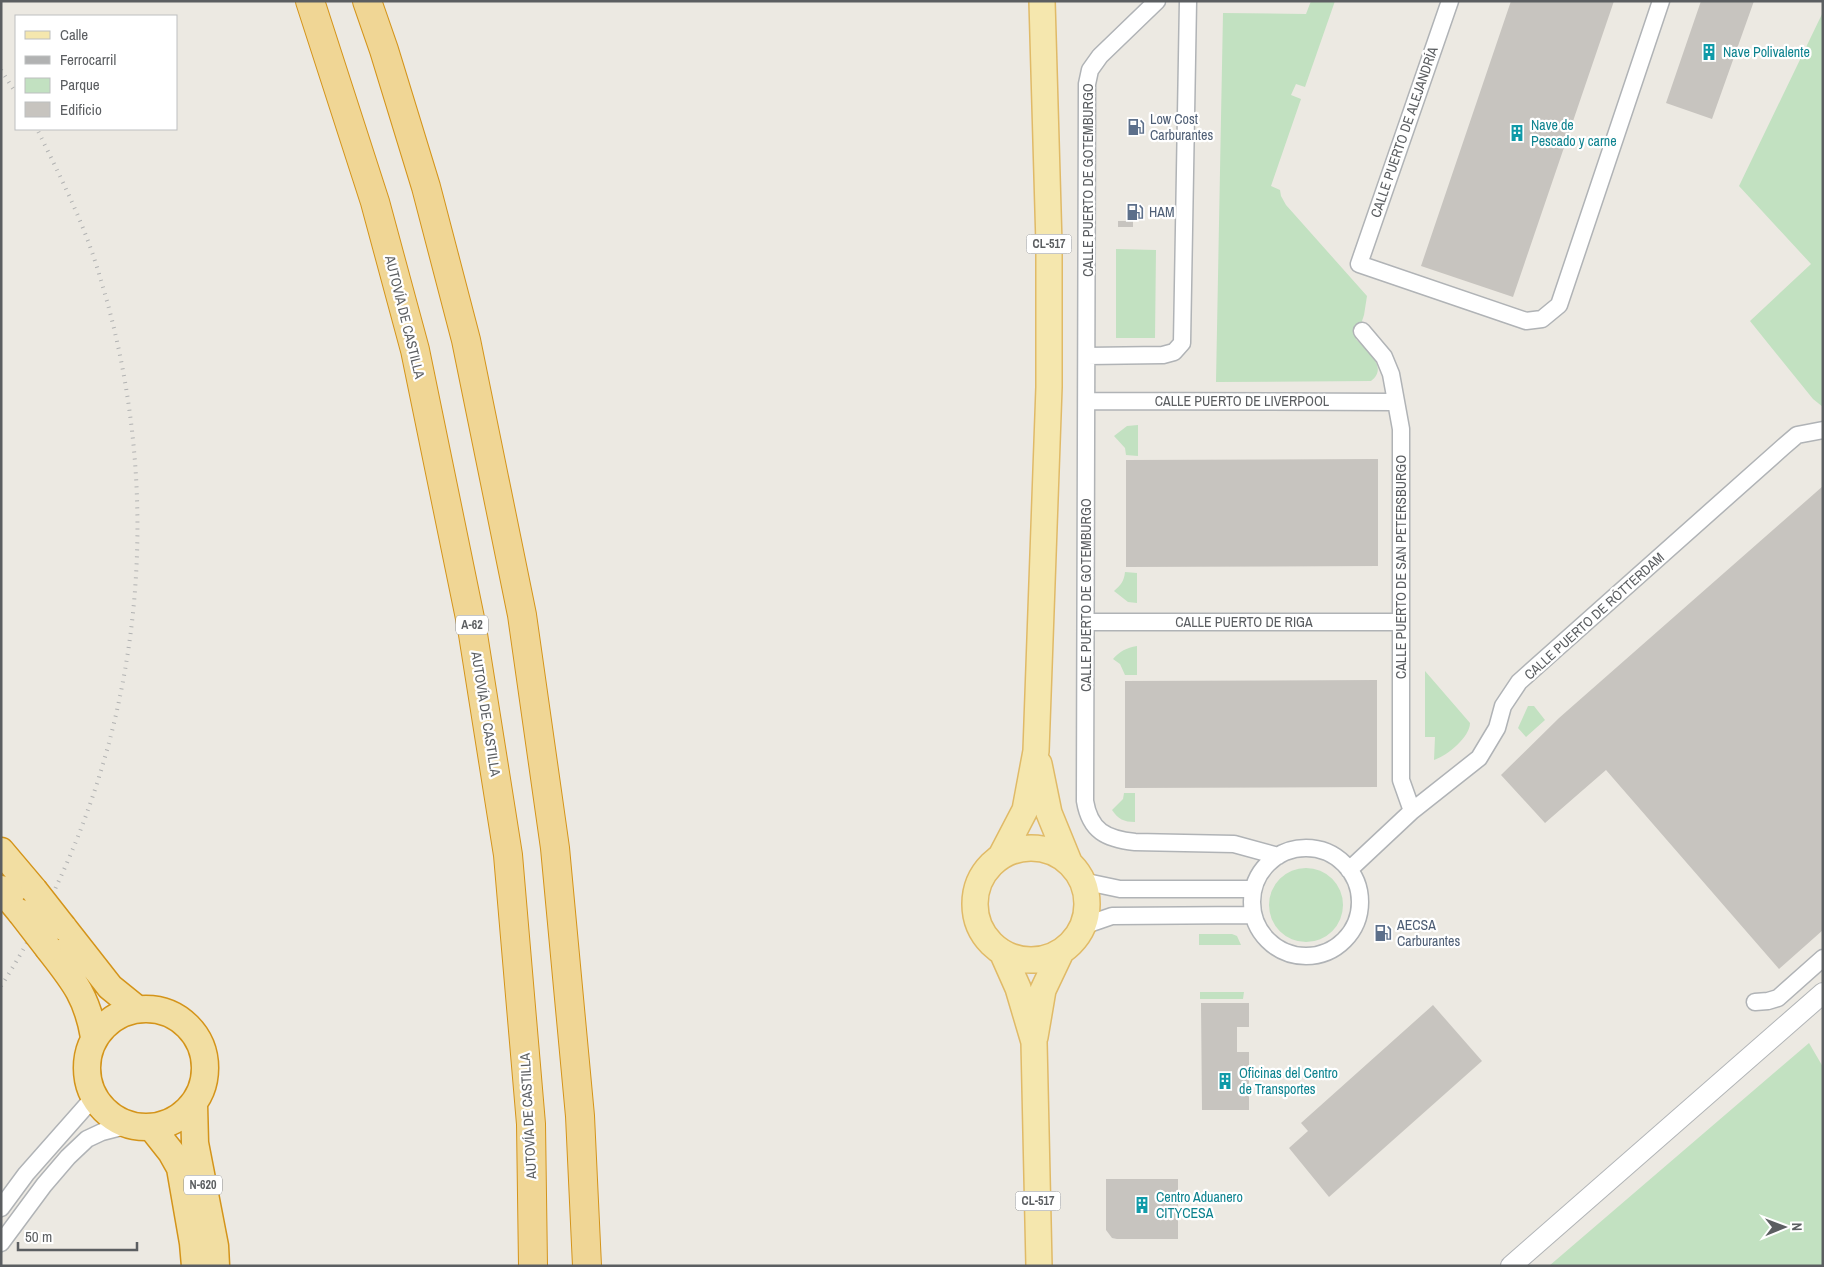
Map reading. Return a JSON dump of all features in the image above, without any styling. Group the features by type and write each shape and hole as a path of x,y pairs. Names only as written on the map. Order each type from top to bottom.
{"highway":[{"name":"AUTOVÍA DE CASTILLA","path":"310,1 375,202 415,350 472,628 508,855 531,1124 533,1266"},
{"path":"367,1 426,187 466,340 522,615 555,848 580,1116 587,1263"},
{"path":"1,851 110,987 136,1008"},
{"path":"1,889 54,956 87,1005 94,1037 88,1056 89,1080 94,1097"},
{"name":"N-620","path":"94,1037 105,1024 119,1014 136,1008 154,1008 171,1013 186,1022 197,1036 204,1052 206,1070 203,1088 194,1104 176,1120 140,1126"},
{"name":"N-620","path":"94,1097 109,1114 140,1126 171,1152 180,1168 193,1243 195,1266"},
{"name":"N-620","path":"194,1104 195,1143 215,1246 216,1266"}],"main road":[{"name":"CL-517","path":"1042,1 1049,245 1049,387 1036,751 1025,810 1001,856 984,872 976,893 976,916 985,937 1002,952 1021,960 1042,959 1061,952"},
{"name":"CL-517","path":"1036,751 1049,813 1087,903 1083,926 1074,940 1061,952 1043,990 1034,1042 1039,1266"},
{"name":"CL-517","path":"1001,856 1024,848 1048,850 1075,871"},
{"name":"CL-517","path":"1002,952 1018,988 1034,1042"}],"street":[{"name":"CALLE PUERTO DE GOTEMBURGO","path":"1157,1 1100,56 1090,70 1087,84 1085,800 1087,812 1098,830 1118,841 1234,844 1278,856"},
{"path":"1087,356 1163,355 1174,352 1182,343 1188,1"},
{"name":"CALLE PUERTO DE ALEJANDRÍA","path":"1450,1 1359,264 1526,321 1542,319 1559,305 1661,1"},
{"name":"CALLE PUERTO DE SAN PETERSBURGO","path":"1362,332 1384,357 1391,374 1402,429 1401,780 1412,811"},
{"name":"CALLE PUERTO DE LIVERPOOL","path":"1087,401 1396,402"},
{"name":"CALLE PUERTO DE RÓTTERDAM","path":"1349,870 1412,811 1480,758 1497,728 1503,706 1519,682 1797,435 1823,430"},
{"name":"CALLE PUERTO DE RIGA","path":"1086,622 1401,622"},
{"path":"1296,849 1316,849 1334,856 1349,870 1357,885 1360,904 1356,923 1345,939 1330,951 1311,956 1292,955 1274,947 1260,933 1253,915 1253,889 1258,876 1267,864 1278,856 1296,849"},
{"path":"1075,871 1120,889 1253,889"},
{"path":"1083,926 1112,916 1253,915"},
{"path":"1755,1002 1778,998 1823,958"},
{"path":"1511,1266 1823,993"},
{"path":"1,1208 26,1174 94,1097"},
{"path":"1,1242 44,1185 68,1157 87,1140 102,1132 140,1126"}],"green space":[{"path":"1311,1 1335,1 1305,87 1296,84 1291,95 1301,99 1271,186 1280,190 1286,205 1367,296 1364,315 1356,339 1374,359 1378,370 1376,376 1371,381 1216,382 1223,13 1306,14"},
{"path":"1823,12 1823,407 1813,399 1750,321 1811,264 1739,186"},
{"path":"1116,249 1156,250 1155,338 1116,338"},
{"path":"1138,425 1138,456 1126,455 1125,448 1114,436 1127,426"},
{"path":"1125,572 1137,573 1137,603 1128,602 1114,591 1122,583"},
{"path":"1137,646 1137,675 1125,675 1120,664 1113,659 1124,650"},
{"path":"1425,671 1470,723 1462,740 1445,754 1434,760 1435,737 1425,737"},
{"path":"1528,706 1534,706 1545,720 1526,737 1518,728"},
{"path":"1124,793 1135,793 1135,822 1122,819 1112,810 1123,799"},
{"path":"1306,868 1327,874 1337,884 1343,905 1337,926 1327,936 1306,942 1285,936 1275,926 1269,905 1275,884 1285,874"},
{"path":"1199,934 1232,934 1237,936 1241,945 1199,945"},
{"path":"1200,992 1244,992 1243,999 1200,999"},
{"path":"1809,1043 1823,1067 1823,1266 1549,1266"}],"building":[{"name":"Nave de Pescado y carne","path":"1511,1 1614,1 1513,297 1421,266"},
{"name":"Nave Polivalente","path":"1701,1 1754,1 1712,119 1666,103"},
{"path":"1118,221 1133,221 1133,227 1118,227"},
{"path":"1378,459 1378,566 1126,567 1126,460"},
{"path":"1823,486 1823,930 1779,969 1606,770 1545,823 1501,775 1559,718"},
{"path":"1377,680 1377,787 1125,788 1125,681"},
{"name":"Oficinas del Centro de Transportes","path":"1201,1003 1249,1003 1249,1027 1237,1027 1237,1052 1249,1052 1249,1110 1202,1110"},
{"path":"1433,1005 1482,1061 1329,1197 1289,1148 1308,1131 1301,1123"},
{"name":"Centro Aduanero CITYCESA","path":"1106,1179 1178,1179 1178,1239 1112,1238 1106,1230"}],"railway":[{"path":"1,70 15,91"},
{"path":"1,986 49,902 86,815 113,726 130,634 137,541 134,447 120,354 95,261 83,227 37,130"}],"place":[{"name":"Nave Polivalente","path":"1709,52"},
{"name":"Low Cost Carburantes","path":"1136,127"},
{"name":"Nave de Pescado y carne","path":"1517,133"},
{"name":"HAM","path":"1135,212"},
{"name":"AECSA Carburantes","path":"1383,933"},
{"name":"Oficinas del Centro de Transportes","path":"1225,1081"},
{"name":"Centro Aduanero CITYCESA","path":"1142,1205"}]}
